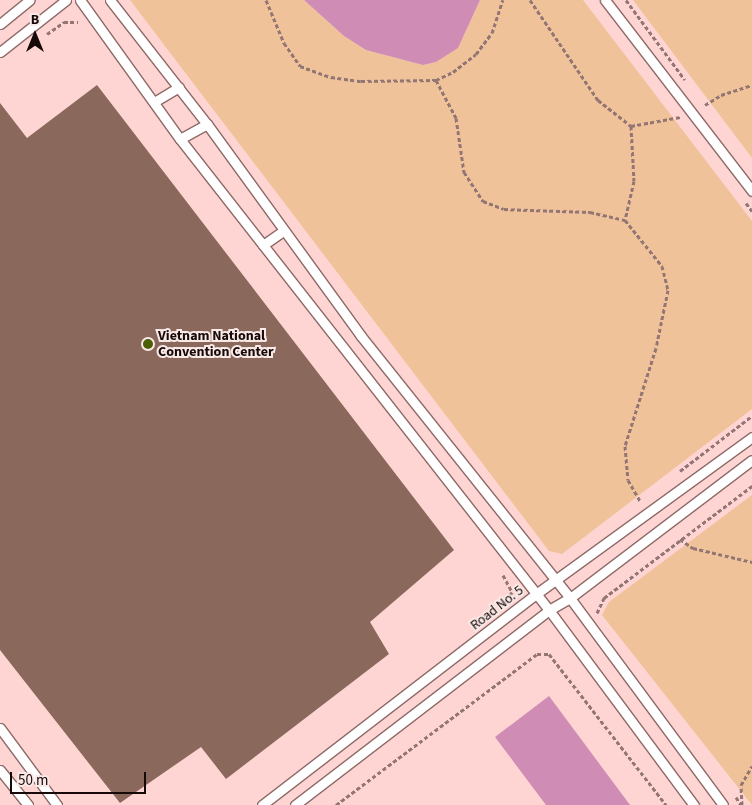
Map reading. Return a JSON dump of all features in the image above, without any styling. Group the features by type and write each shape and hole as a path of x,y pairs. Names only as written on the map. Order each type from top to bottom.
{"lane":[{"path":"0,24 30,0"},
{"path":"0,52 66,0"},
{"path":"80,0 180,139 549,610 694,805"},
{"path":"110,0 207,124 283,231 570,598 723,805"},
{"path":"604,0 752,191"},
{"path":"154,102 179,87"},
{"path":"180,139 207,124"},
{"path":"263,244 283,231"},
{"name":"Road No. 5","path":"262,805 536,594 557,582 752,437"},
{"path":"295,805 549,610 570,598 752,460"},
{"path":"0,728 57,805"},
{"path":"0,770 28,805"}],"path":[{"path":"266,0 290,55 318,74 361,81 436,80 466,65 492,33 502,0"},
{"path":"530,0 598,100 631,126 681,117 675,109"},
{"path":"626,0 688,83"},
{"path":"43,37 64,22 76,20 80,24"},
{"path":"436,80 456,118 464,172 483,201 504,209 590,212 625,220 662,266 668,290 656,348 625,446 628,480 640,501"},
{"path":"705,105 721,95 752,85"},
{"path":"699,98 711,113"},
{"path":"625,220 634,181 631,126"},
{"path":"677,473 752,416"},
{"path":"598,616 597,609 604,598 752,486"},
{"path":"632,507 647,496"},
{"path":"680,539 693,548 752,562"},
{"path":"499,571 512,592 502,607"},
{"path":"336,805 537,654 549,654 666,805"},
{"path":"742,805 741,785 752,766"},
{"path":"734,795 742,805"}],"shaded area":[{"path":"130,0 304,0 344,36 366,50 423,65 436,62 458,48 480,0 583,0 752,221 752,409 562,554 549,551"},
{"path":"304,0 480,0 458,48 436,62 423,65 366,50 344,36"},
{"path":"633,0 752,0 752,158"},
{"path":"752,495 752,805 602,615 609,602"},
{"path":"549,696 630,805 546,805 495,737"}],"building":[{"name":"Vietnam National Convention Center","path":"97,85 454,550 370,622 389,654 226,779 201,747 120,803 0,650 0,103 27,138"}],"place":[{"name":"Vietnam National Convention Center","path":"148,344"}]}
